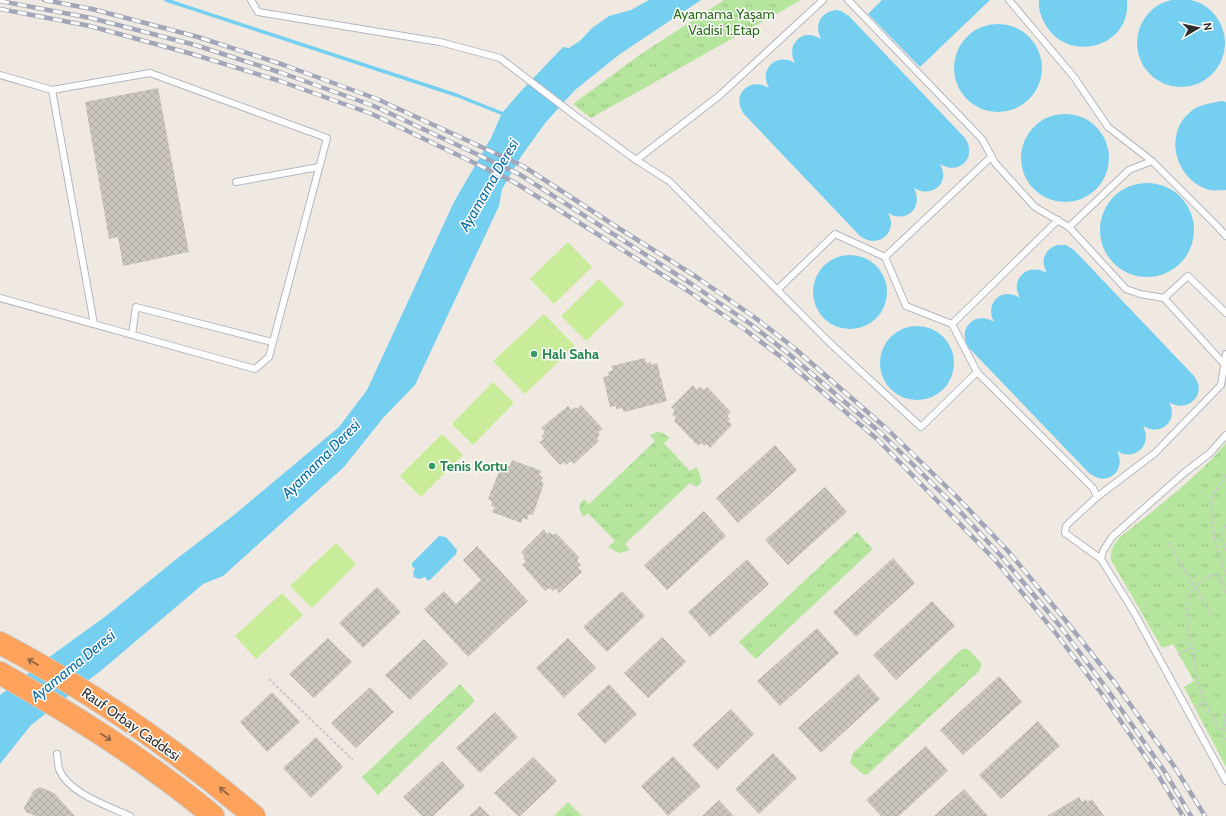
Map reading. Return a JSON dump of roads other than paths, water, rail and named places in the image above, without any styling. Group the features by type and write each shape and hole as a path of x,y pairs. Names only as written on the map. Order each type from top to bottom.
{"highway":[{"name":"Rauf Orbay Caddesi","path":"6,646 92,695 205,776 254,816"},
{"name":"Rauf Orbay Caddesi","path":"3,675 106,736 213,816"}],"lane":[{"path":"251,0 258,12 440,42 500,58 636,160 669,181 829,342 921,427 977,372"},
{"path":"636,160 719,96 823,0"},
{"path":"848,0 982,140 995,163 1035,207 1069,226 1126,289 1140,294 1164,298 1224,364"},
{"path":"1009,0 1074,77 1108,127 1152,161 1226,236"},
{"path":"0,75 52,90 150,73 327,138 269,357 255,370 0,298"},
{"path":"52,90 94,324"},
{"path":"884,257 991,156"},
{"path":"1069,226 1129,170 1152,161"},
{"path":"236,182 319,167"},
{"path":"952,324 1058,220"},
{"path":"777,290 835,234 884,257 906,306 952,324 977,372 1092,488 1097,497"},
{"path":"1164,298 1188,276 1226,313"},
{"path":"132,335 136,307 272,342"},
{"path":"1226,354 1221,385 1155,453 1097,497 1072,520 1066,526 1065,533 1101,559 1135,614 1226,780"},
{"path":"1101,559 1103,551 1112,537 1184,473 1210,453 1226,435"},
{"path":"58,754 59,769 69,785 88,798 130,816"}],"water":[{"path":"1181,-1 1198,2 1206,6 1218,18 1222,26 1225,43 1222,60 1218,68 1206,80 1198,84 1181,87 1164,84 1156,80 1144,68 1140,60 1137,43 1140,26 1144,18 1156,6 1164,2"},
{"name":"Ayamama Deresi","path":"649,0 701,0 620,54 575,90 546,122 522,155 502,189 499,206 415,385 383,418 344,467 223,576 203,584 103,669 31,725 0,764 0,695 106,616 234,515 339,427 367,390 454,202 491,138 502,113 563,47 569,48 581,40 592,28 609,16 631,10"},
{"path":"882,0 990,0 920,67 868,14"},
{"path":"1039,0 1127,0 1126,16 1120,29 1109,39 1096,45 1082,47 1068,44 1055,37 1042,18 1039,9"},
{"path":"837,10 849,16 965,138 968,145 968,158 960,166 954,168 940,164 943,171 943,177 938,187 927,192 914,188 917,202 912,212 901,217 888,213 891,220 891,227 885,237 880,240 867,240 860,236 744,114 740,107 739,100 744,89 755,84 769,88 766,81 766,75 771,64 782,60 788,60 795,63 792,50 794,44 802,36 808,35 821,39 818,29 820,20 826,13"},
{"path":"998,24 1015,27 1023,31 1035,43 1039,51 1042,68 1039,85 1035,93 1023,105 1015,109 998,112 981,109 973,105 961,93 957,85 954,68 957,51 961,43 973,31 981,27"},
{"path":"1221,101 1226,102 1226,190 1210,190 1198,185 1188,176 1181,166 1176,154 1176,142 1178,130 1184,118 1194,109"},
{"path":"1065,114 1082,117 1090,121 1102,133 1106,141 1109,158 1106,175 1102,183 1090,195 1082,199 1065,202 1048,199 1040,195 1028,183 1024,175 1021,158 1024,141 1028,133 1040,121 1048,117"},
{"path":"1138,183 1156,183 1165,186 1181,196 1191,212 1194,221 1194,239 1191,248 1181,264 1165,274 1156,277 1138,277 1129,274 1113,264 1103,248 1100,239 1100,221 1103,212 1113,196 1129,186"},
{"path":"1057,245 1066,245 1074,250 1194,376 1198,383 1199,389 1197,395 1189,404 1183,406 1169,402 1172,415 1170,421 1166,425 1156,430 1143,426 1146,439 1140,450 1136,453 1130,454 1124,454 1117,451 1119,465 1117,471 1114,475 1108,478 1102,479 1089,473 969,348 966,341 966,328 974,320 980,318 994,322 991,309 996,298 1007,294 1020,298 1017,291 1017,285 1022,274 1033,270 1040,270 1047,273 1044,264 1044,256 1049,250"},
{"path":"850,255 864,258 876,266 884,278 887,292 884,306 876,318 864,326 850,329 836,326 824,318 816,306 813,292 816,278 824,266 836,258"},
{"path":"917,326 931,329 943,337 951,349 954,363 951,377 943,389 931,397 917,400 903,397 891,389 883,377 880,363 883,349 891,337 903,329"},
{"path":"439,536 446,537 457,550 456,554 428,581 425,577 419,579 414,577 413,572 415,569 412,566 412,563"}],"waterway":[{"path":"166,0 456,95 506,115"}],"railway":[{"path":"44,0 92,9 198,37 284,65 377,99 523,166 695,276 754,317 793,347 887,429 958,498 1008,551 1115,683 1174,766 1205,816"},
{"path":"0,1 91,18 195,45 282,73 374,106 519,174 690,283 749,323 789,354 882,434 953,504 1001,556 1060,626 1107,689 1165,772 1191,816"},
{"path":"0,9 90,26 192,54 280,81 372,114 514,182 685,289 744,329 785,360 877,439 995,560 1054,631 1102,694 1158,775 1183,816"}],"place":[{"name":"Halı Saha","path":"534,354"},
{"name":"Tenis Kortu","path":"432,466"}],"park label":[{"name":"Ayamama Yaşam Vadisi 1.Etap","path":"724,22"}]}
